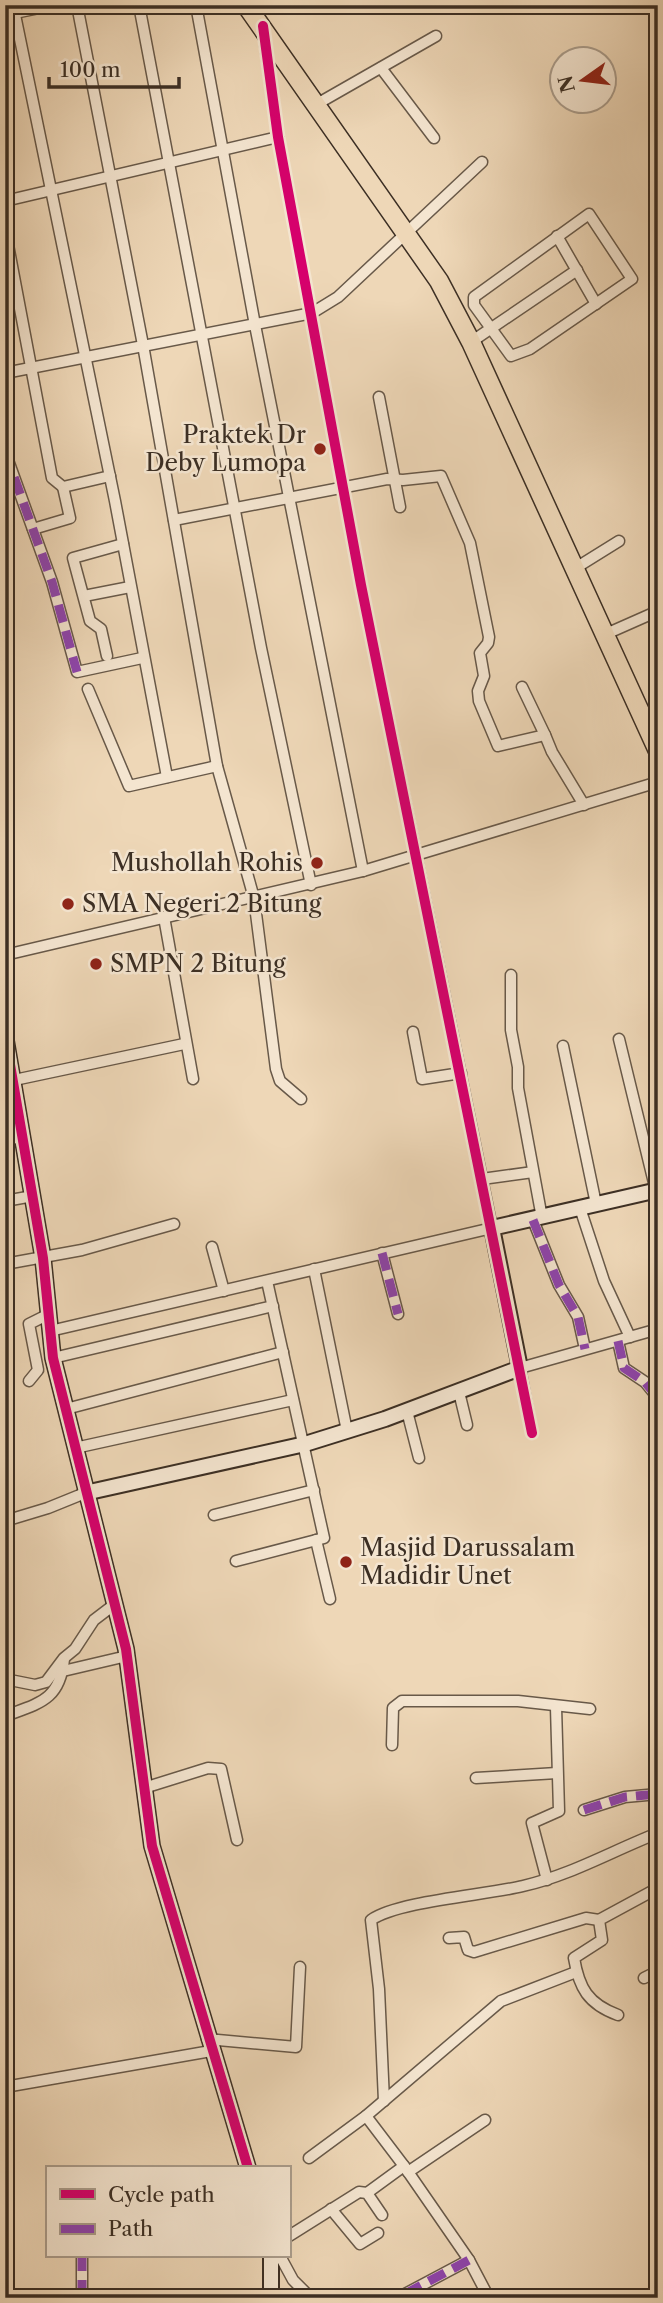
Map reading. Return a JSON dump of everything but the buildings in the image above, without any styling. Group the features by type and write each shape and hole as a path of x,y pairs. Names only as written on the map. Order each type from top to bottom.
{"highway":[{"path":"246,5 439,281 471,342 658,751"},
{"path":"257,5 263,26"}],"street":[{"path":"54,5 11,11 86,358 167,777"},
{"path":"77,5 143,345 217,766 254,898 275,1069 280,1081 301,1100"},
{"path":"139,5 261,648 311,885"},
{"path":"197,5 256,325 363,872"},
{"path":"263,26 278,136 343,487 532,1433"},
{"path":"317,104 436,36"},
{"path":"381,68 434,138"},
{"path":"5,201 278,136"},
{"path":"5,373 312,313 338,297 482,162"},
{"path":"589,214 632,279 596,304 516,356 508,354 474,305 474,297 589,214"},
{"path":"5,229 52,478 63,487 70,518 33,529"},
{"path":"557,236 596,304"},
{"path":"471,342 577,270"},
{"path":"379,397 400,507"},
{"path":"5,452 52,582 77,672 142,658"},
{"path":"63,487 110,476"},
{"path":"174,520 343,487 442,476 470,543 489,641 480,653 484,676 478,691 483,714 498,747 545,735"},
{"path":"573,569 619,541"},
{"path":"107,656 101,629 90,621 74,558 122,544"},
{"path":"84,596 130,587"},
{"path":"606,634 658,611"},
{"path":"522,687 552,752 584,805"},
{"path":"88,689 129,786 217,766"},
{"path":"5,955 363,872 658,782"},
{"path":"163,917 184,1044 193,1080"},
{"path":"511,975 511,1030 538,1219 559,1285 578,1318 586,1349"},
{"path":"413,1032 422,1079 461,1073"},
{"path":"5,1035 10,1081 43,1258 53,1358 127,1656 152,1846 209,2045 247,2166"},
{"path":"50,1331 657,1191 619,1039"},
{"path":"10,1081 184,1044"},
{"path":"563,1046 596,1204"},
{"path":"5,1140 22,1137"},
{"path":"481,1179 533,1172"},
{"path":"5,1201 33,1196"},
{"path":"580,1208 604,1281 630,1337"},
{"path":"5,1264 43,1258 174,1224"},
{"path":"212,1247 224,1292"},
{"path":"383,1253 398,1314"},
{"path":"314,1269 347,1431"},
{"path":"236,1562 324,1538 267,1281"},
{"path":"53,1358 273,1306"},
{"path":"29,1381 38,1370 29,1325 49,1314"},
{"path":"5,1521 85,1493 305,1444 407,1411 520,1368 658,1329"},
{"path":"618,1341 624,1368 645,1382 658,1398"},
{"path":"66,1409 283,1352"},
{"path":"459,1392 467,1425"},
{"path":"75,1448 293,1400"},
{"path":"407,1411 419,1458"},
{"path":"214,1515 314,1490"},
{"path":"316,1540 330,1599"},
{"path":"5,1679 41,1684 75,1649 94,1620 115,1604"},
{"path":"62,1671 127,1656"},
{"path":"5,1716 46,1701 55,1692 64,1658"},
{"path":"393,1745 393,1708 402,1701 518,1701 590,1709"},
{"path":"547,1880 532,1823 558,1813 556,1707"},
{"path":"144,1788 208,1768 220,1769 237,1840"},
{"path":"476,1778 557,1773"},
{"path":"584,1810 625,1797 658,1794"},
{"path":"384,2101 379,1989 371,1920 438,1901 547,1880 586,1866 658,1833"},
{"path":"449,1938 464,1937 468,1950 474,1952 586,1918 598,1920 658,1888"},
{"path":"598,1920 602,1940 575,1955 576,1972 587,1998 600,2008 618,2015"},
{"path":"5,2087 209,2045 296,2047 300,1967"},
{"path":"644,1978 658,1971"},
{"path":"309,2158 366,2116 501,2001 576,1972"},
{"path":"366,2116 468,2260 489,2298"},
{"path":"290,2235 354,2194 367,2193 485,2120"},
{"path":"367,2193 382,2215"},
{"path":"331,2209 360,2244 378,2233"},
{"path":"82,2258 82,2298"},
{"path":"271,2258 271,2298"},
{"path":"281,2258 293,2280 311,2298"},
{"path":"405,2294 468,2260"}],"marked path":[{"path":"5,452 52,582 77,672"},
{"path":"533,1220 559,1285 578,1317 585,1349"},
{"path":"382,1253 398,1314"},
{"path":"618,1341 624,1368 645,1382 658,1398"},
{"path":"584,1810 625,1797 658,1794"},
{"path":"82,2258 82,2298"},
{"path":"405,2294 469,2260"}],"cycle path":[{"path":"263,26 278,137 361,585 532,1433"},
{"path":"5,1035 43,1258 53,1358 126,1649 152,1846 247,2166"}],"place":[{"name":"Praktek Dr Deby Lumopa","path":"320,449"},
{"name":"Mushollah Rohis","path":"317,863"},
{"name":"SMA Negeri 2 Bitung","path":"68,904"},
{"name":"SMPN 2 Bitung","path":"96,964"},
{"name":"Masjid Darussalam Madidir Unet","path":"346,1562"}]}
